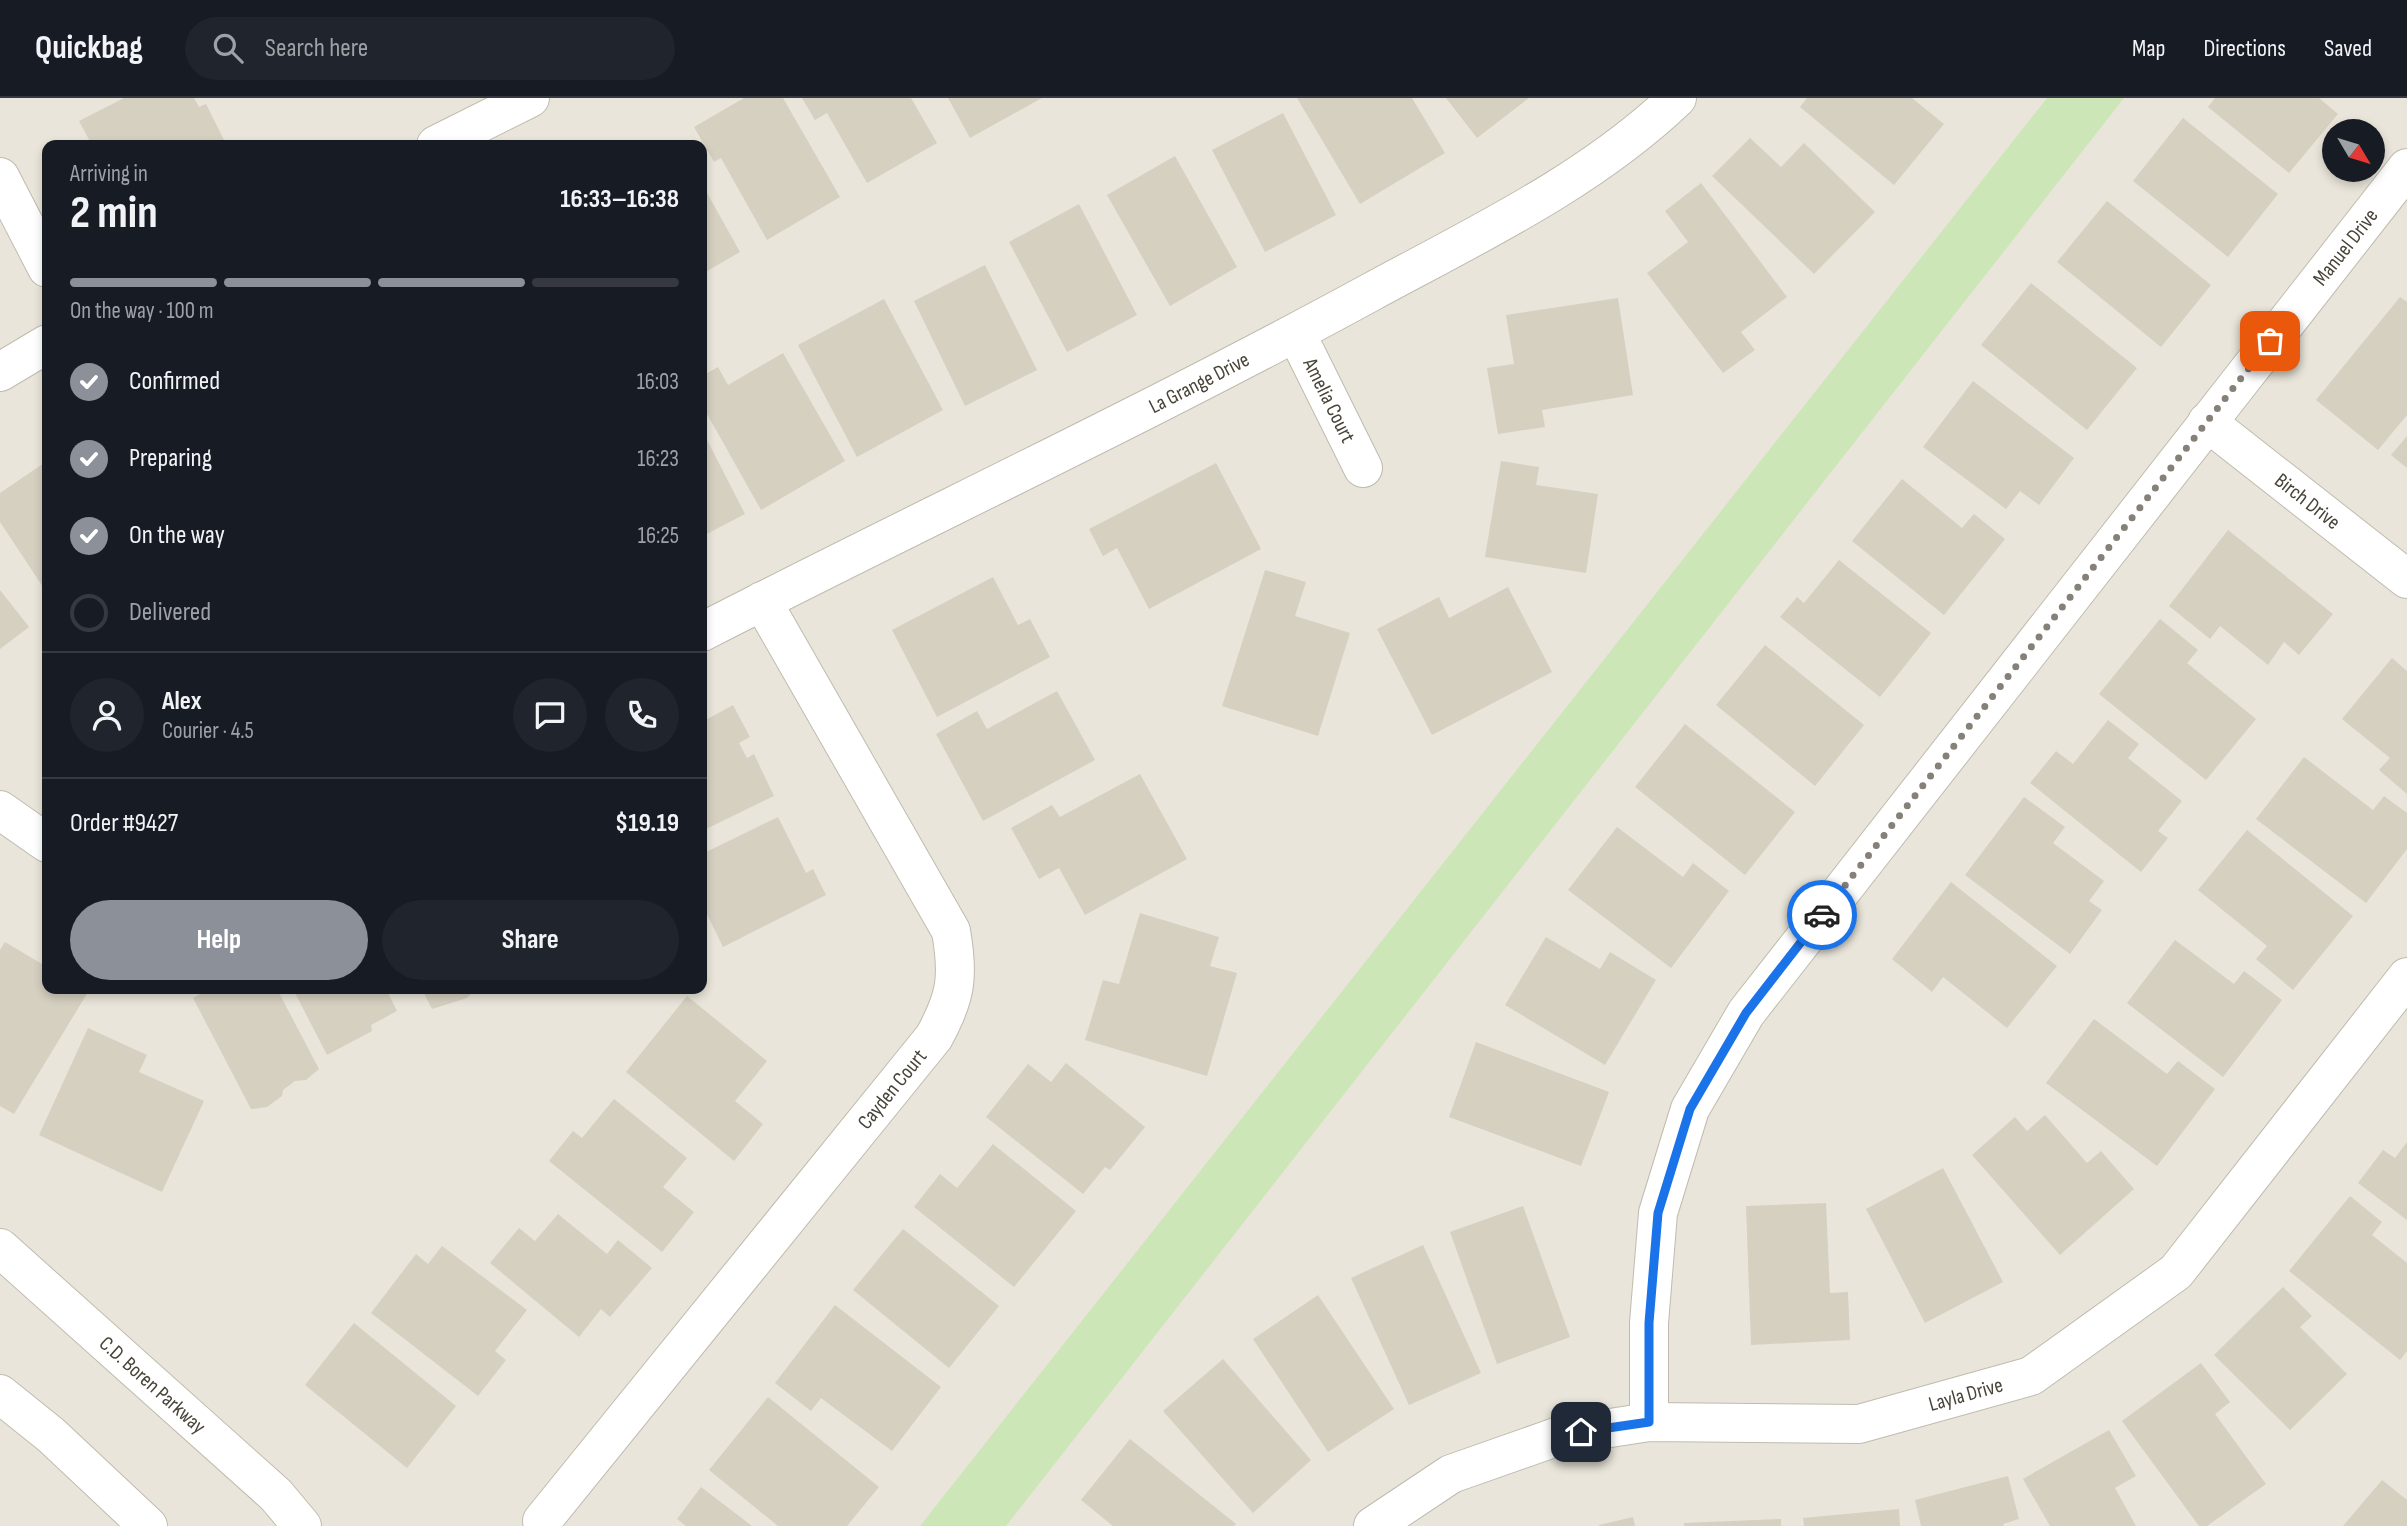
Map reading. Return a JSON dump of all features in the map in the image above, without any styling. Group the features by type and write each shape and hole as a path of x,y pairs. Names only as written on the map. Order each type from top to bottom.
{"street":[{"path":"446,140 530,98"},
{"name":"La Grange Drive","path":"707,629 1296,333 1541,200 1653,121 1677,98"},
{"name":"Manuel Drive","path":"1649,1422 1649,1323 1658,1213 1690,1109 1746,1013 2407,168"},
{"path":"0,177 42,258"},
{"name":"Amelia Court","path":"1296,333 1363,468"},
{"path":"0,373 42,347"},
{"name":"Birch Drive","path":"2207,422 2407,579"},
{"name":"Cayden Court","path":"542,1521 934,1037 951,1005 958,968 951,932 762,601"},
{"path":"0,810 42,839"},
{"name":"Layla Drive","path":"1373,1526 1451,1474 1559,1436 1649,1422 1859,1424 2031,1376 2176,1272 2407,977"},
{"name":"C.D. Boren Parkway","path":"0,1248 276,1496 302,1526"},
{"path":"0,1394 51,1435 148,1526"}],"shaded area":[{"path":"0,98 2407,98 2407,1526 0,1526"}],"green space":[{"path":"2047,98 2124,98 1006,1526 920,1526"}],"building":[{"path":"124,98 194,98 199,107 206,104 224,140 89,140 79,121"},
{"path":"744,98 783,98 840,197 767,240 721,158 714,162 707,150 707,140 701,140 694,127"},
{"path":"802,98 911,98 937,143 867,183 827,113 815,120"},
{"path":"948,98 1042,98 970,138"},
{"path":"1297,98 1412,98 1445,153 1360,204"},
{"path":"1446,98 1529,98 1477,138"},
{"path":"1807,98 1912,98 1944,124 1894,185 1800,107"},
{"path":"2215,98 2319,98 2338,114 2334,119 2322,119 2322,133 2289,173 2208,107"},
{"path":"1283,113 1336,215 1265,252 1212,150"},
{"path":"2183,118 2278,194 2228,257 2133,181"},
{"path":"1750,138 1781,167 1804,143 1875,212 1814,274 1712,176"},
{"path":"1175,156 1237,267 1170,306 1107,195"},
{"path":"1701,183 1787,297 1741,332 1755,350 1723,373 1647,273 1688,242 1665,211"},
{"path":"707,193 740,252 707,271"},
{"path":"2107,201 2211,285 2161,347 2057,262"},
{"path":"1079,204 1137,315 1067,352 1009,242"},
{"path":"985,265 1037,370 965,406 914,301"},
{"path":"2031,283 2137,368 2087,430 1981,345"},
{"path":"2400,297 2407,302 2407,415 2378,450 2316,400"},
{"path":"1618,298 1633,395 1542,410 1545,427 1498,434 1487,368 1514,364 1506,315"},
{"path":"884,299 943,410 857,457 798,345"},
{"path":"783,353 845,461 761,510 707,414 707,373 718,367 728,385"},
{"path":"1973,381 2074,458 2039,505 2020,491 2006,509 1923,447"},
{"path":"2407,436 2407,468 2391,455"},
{"path":"707,440 745,514 707,534"},
{"path":"1501,461 1539,467 1536,485 1598,494 1586,573 1485,557"},
{"path":"1216,463 1261,549 1149,609 1117,548 1103,556 1089,529"},
{"path":"42,464 42,585 0,522 0,493"},
{"path":"1902,479 1962,528 1974,514 2005,539 1944,615 1852,541"},
{"path":"2228,530 2333,614 2299,655 2284,642 2268,665 2220,626 2210,639 2169,606"},
{"path":"1839,560 1931,633 1880,697 1780,617 1797,597 1804,603"},
{"path":"1265,570 1306,582 1295,616 1350,633 1318,736 1222,706"},
{"path":"993,577 1018,625 1030,619 1050,657 937,717 892,630"},
{"path":"1508,587 1552,672 1432,735 1377,629 1439,597 1449,618"},
{"path":"0,590 29,627 0,649"},
{"path":"2160,619 2198,650 2187,663 2256,719 2206,780 2099,694"},
{"path":"1765,645 1864,725 1815,786 1716,705"},
{"path":"2392,658 2407,671 2407,794 2379,770 2390,758 2342,719"},
{"path":"1057,691 1095,760 983,821 936,734 977,711 987,729"},
{"path":"733,705 750,737 739,743 747,758 754,754 774,796 707,829 707,719"},
{"path":"2108,720 2139,744 2128,758 2182,801 2158,831 2168,838 2141,872 2030,783 2056,751 2073,764"},
{"path":"1685,724 1795,812 1745,875 1635,787"},
{"path":"2304,757 2373,810 2384,796 2407,813 2407,849 2366,903 2256,819"},
{"path":"1140,774 1187,859 1085,915 1059,868 1039,879 1011,828 1052,805 1060,817"},
{"path":"2024,797 2065,827 2053,843 2104,881 2089,901 2102,910 2070,954 1965,875"},
{"path":"778,817 806,873 813,869 826,895 723,947 707,914 707,852"},
{"path":"1617,827 1683,877 1693,863 1729,891 1671,968 1568,890"},
{"path":"2247,830 2353,916 2293,990 2256,959 2267,946 2198,890"},
{"path":"1951,882 2057,966 2007,1028 1943,977 1932,992 1892,959"},
{"path":"1140,913 1219,937 1210,966 1237,973 1207,1076 1085,1040 1103,980 1119,984"},
{"path":"1546,937 1600,969 1610,952 1656,980 1605,1065 1505,1005"},
{"path":"2175,940 2234,984 2244,971 2282,1000 2223,1077 2127,1003"},
{"path":"5,942 42,964 42,994 87,994 14,1114 0,1106 0,950"},
{"path":"201,994 280,994 319,1069 306,1080 295,1081 283,1090 282,1096 267,1107 251,1109 193,998"},
{"path":"296,994 388,994 397,1011 371,1025 372,1031 327,1055"},
{"path":"424,994 471,994 467,998 432,1009"},
{"path":"687,996 767,1061 735,1101 763,1124 734,1161 626,1072"},
{"path":"2094,1019 2167,1074 2178,1061 2215,1089 2157,1166 2046,1083"},
{"path":"88,1028 147,1055 139,1072 204,1101 162,1192 39,1135"},
{"path":"1476,1042 1609,1092 1581,1166 1449,1117"},
{"path":"1066,1063 1145,1127 1110,1170 1105,1167 1083,1194 986,1117 1028,1064 1051,1082"},
{"path":"614,1099 687,1158 663,1187 694,1212 662,1252 549,1161 573,1131 582,1138"},
{"path":"2045,1115 2087,1163 2101,1151 2134,1189 2060,1255 1972,1155 2015,1117 2027,1131"},
{"path":"2407,1142 2407,1220 2358,1183 2383,1150 2395,1158"},
{"path":"993,1144 1076,1211 1014,1287 914,1207 940,1174 957,1188"},
{"path":"1943,1168 2003,1282 1925,1323 1866,1209"},
{"path":"2350,1196 2382,1222 2372,1235 2407,1263 2407,1351 2400,1360 2289,1271"},
{"path":"1826,1203 1830,1293 1848,1292 1850,1340 1751,1345 1746,1206"},
{"path":"1523,1206 1570,1337 1497,1364 1450,1232"},
{"path":"558,1214 607,1254 618,1240 652,1268 610,1317 601,1309 579,1337 490,1263 519,1228 535,1241"},
{"path":"903,1229 999,1306 949,1368 853,1290"},
{"path":"1423,1245 1481,1373 1409,1405 1351,1278"},
{"path":"442,1246 527,1310 495,1351 506,1360 478,1396 371,1313 416,1254 428,1264"},
{"path":"2283,1287 2312,1316 2300,1327 2347,1374 2290,1430 2214,1355"},
{"path":"1318,1295 1394,1409 1328,1452 1253,1339"},
{"path":"835,1305 941,1387 892,1451 821,1398 811,1411 775,1383"},
{"path":"354,1323 456,1406 407,1468 305,1385"},
{"path":"1223,1359 1311,1460 1253,1513 1163,1411"},
{"path":"2201,1363 2230,1402 2215,1414 2266,1484 2207,1526 2199,1526 2122,1421"},
{"path":"768,1397 879,1487 847,1526 778,1526 709,1470"},
{"path":"2109,1430 2136,1476 2115,1488 2136,1526 2050,1526 2023,1479"},
{"path":"1130,1439 1236,1524 1113,1526 1081,1500"},
{"path":"2008,1476 2019,1519 2003,1524 2004,1526 1921,1526 1915,1500"},
{"path":"2382,1480 2407,1500 2407,1526 2343,1526"},
{"path":"701,1487 752,1526 686,1526 677,1519"},
{"path":"1899,1509 1900,1526 1804,1526 1803,1518"},
{"path":"1633,1517 1635,1526 1599,1526 1599,1525"},
{"path":"1781,1519 1781,1526 1684,1526 1684,1523"}],"way so far":[{"path":"1822,915 2270,341"}],"route":[{"path":"1581,1432 1649,1422 1649,1323 1658,1213 1690,1109 1746,1013 1822,915"}]}
